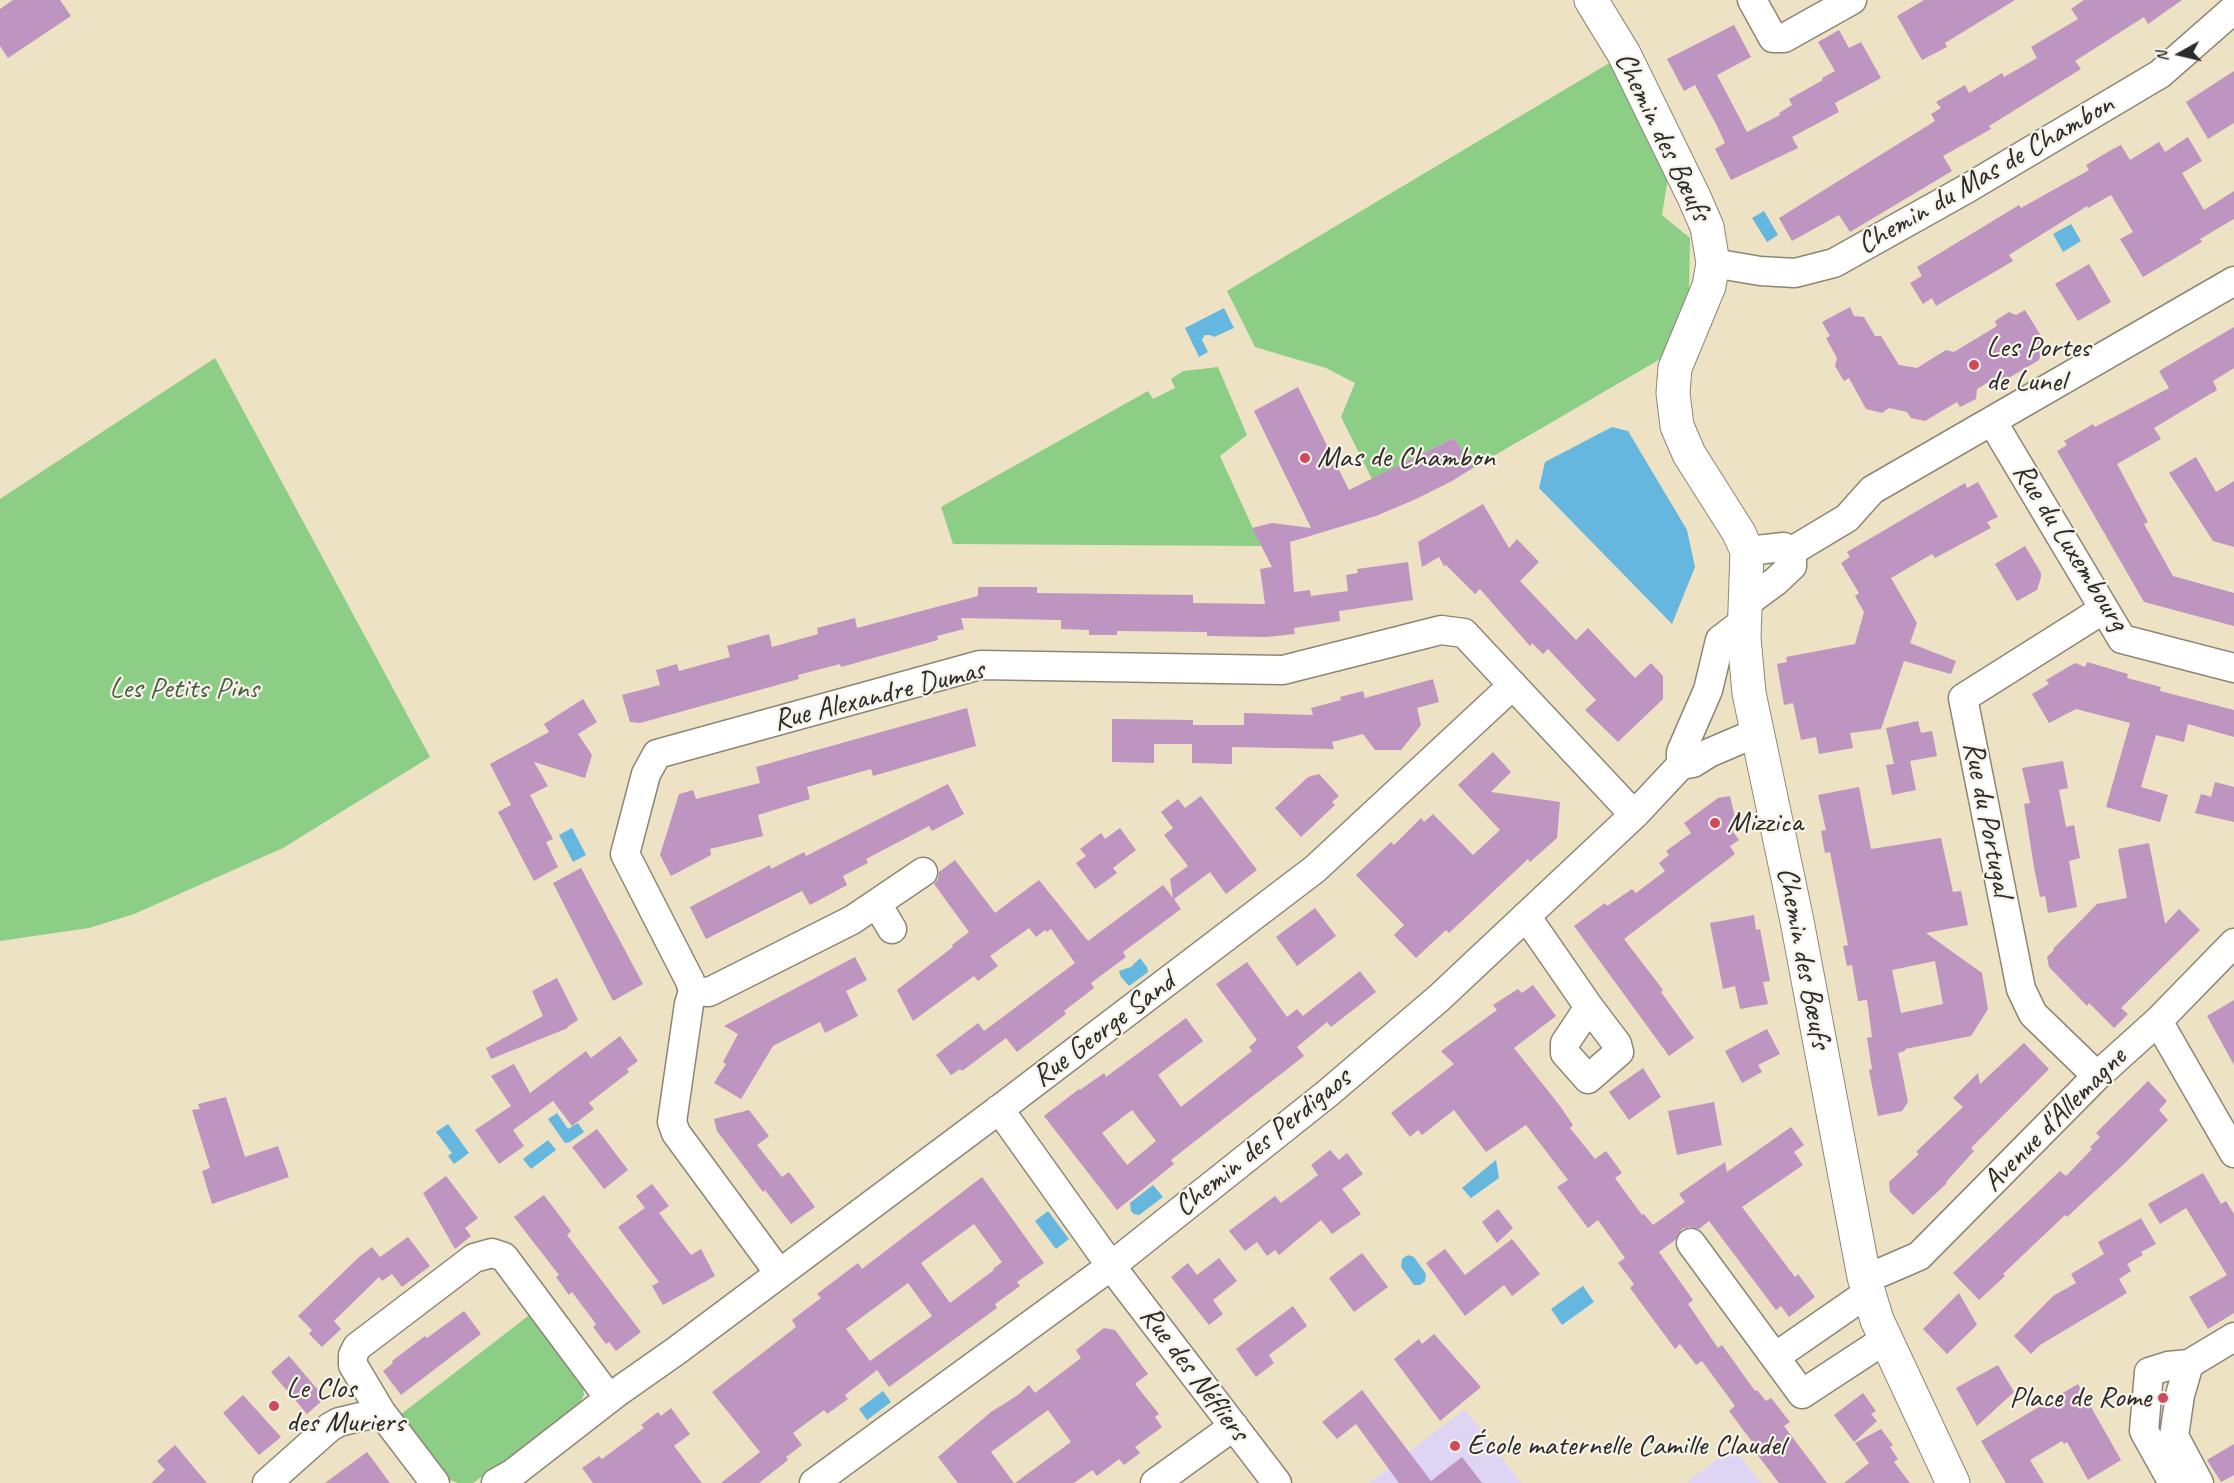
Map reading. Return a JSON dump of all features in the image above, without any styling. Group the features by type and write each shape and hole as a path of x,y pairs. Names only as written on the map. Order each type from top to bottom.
{"street":[{"name":"Chemin des Bœufs","path":"1591,0 1624,54 1707,228 1713,264 1709,286 1676,368 1673,393 1677,426 1689,454 1739,533 1747,551 1744,638 1749,693 1797,921 1866,1284 1877,1320 1953,1483"},
{"path":"1752,0 1773,38 1784,38 1852,0"},
{"name":"Chemin du Mas de Chambon","path":"1713,264 1760,271 1795,273 1834,262 1968,188 2160,75 2234,9"},
{"path":"1747,551 1784,547 1792,551 1847,518 1872,490 2234,281"},
{"name":"Rue du Luxembourg","path":"1992,421 2122,639 2234,668"},
{"name":"Chemin des Perdigaos","path":"1681,765 1681,752 1708,690 1720,640 1792,566 1792,551"},
{"name":"Rue du Portugal","path":"2097,1076 2033,1014 2021,989 1963,698 2104,609"},
{"name":"Rue Alexandre Dumas","path":"693,991 690,981 624,854 646,774 657,754 980,665 1283,670 1441,630 1464,633 1624,804 1636,813"},
{"name":"Rue George Sand","path":"496,1483 529,1474 609,1398 676,1351 999,1109 1315,869 1513,685"},
{"path":"1708,690 1721,689 1749,693"},
{"name":"Chemin des Perdigaos","path":"814,1483 1111,1266 1337,1086 1439,998 1636,813 1681,765 1692,763 1709,753 1758,732"},
{"path":"779,1273 676,1133 672,1122 689,1004 693,991 709,993 852,920 923,872"},
{"path":"877,904 892,928"},
{"path":"1526,916 1589,1007"},
{"name":"Avenue d'Allemagne","path":"1775,1357 1882,1272 1918,1256 2097,1076 2158,1021 2234,943"},
{"path":"2158,1021 2234,1154"},
{"name":"Rue des Néfliers","path":"999,1109 1111,1266 1277,1483"},
{"path":"1691,1243 1802,1394 1886,1339"},
{"path":"435,1483 381,1412 353,1365 353,1355 357,1347 474,1258 492,1253 504,1257 609,1398"},
{"path":"2173,1483 2144,1431 2149,1371 2189,1364 2234,1338"},
{"path":"2189,1364 2180,1395 2174,1436 2199,1483"},
{"path":"267,1483 330,1427 339,1422 381,1412"},
{"path":"1155,1483 1234,1426"}],"shaded area":[{"name":"École maternelle Camille Claudel","path":"1465,1409 1521,1483 1369,1483"},
{"path":"1733,1447 1761,1483 1686,1483"}],"green space":[{"path":"1611,62 1669,171 1662,215 1690,238 1689,293 1662,358 1473,468 1454,438 1372,479 1341,417 1355,383 1326,368 1255,347 1227,291"},
{"name":"Les Petits Pins","path":"215,358 430,757 283,848 134,914 89,928 0,941 0,499"},
{"path":"1218,367 1247,435 1220,456 1261,546 953,544 941,507 1148,391 1153,399 1175,388 1171,379 1183,371"},
{"path":"532,1313 582,1379 584,1395 576,1410 473,1483 458,1483 450,1480 400,1415"}],"water":[{"path":"1764,211 1778,235 1767,242 1752,218"},
{"path":"2071,224 2081,241 2063,252 2053,234"},
{"path":"1224,308 1234,328 1214,337 1205,335 1202,340 1208,352 1199,357 1185,328"},
{"path":"1612,427 1628,431 1687,530 1695,567 1672,624 1539,488 1545,462"},
{"path":"572,828 586,855 573,862 559,835"},
{"path":"1140,958 1148,972 1129,986 1119,971 1131,967"},
{"path":"557,1113 568,1129 578,1123 584,1132 565,1143 548,1119"},
{"path":"448,1124 469,1153 454,1164 448,1156 452,1153 436,1132"},
{"path":"548,1140 556,1150 531,1169 523,1159"},
{"path":"1496,1160 1499,1178 1471,1198 1462,1188"},
{"path":"1153,1185 1163,1197 1139,1215 1134,1214 1130,1203"},
{"path":"1048,1211 1069,1239 1056,1249 1035,1221"},
{"path":"1408,1255 1414,1257 1426,1274 1425,1281 1420,1285 1414,1285 1401,1267 1402,1259"},
{"path":"1583,1286 1594,1302 1562,1325 1551,1309"},
{"path":"883,1391 891,1402 867,1420 859,1409"}],"building":[{"path":"13,0 60,0 71,16 8,58 0,46 0,9"},
{"path":"1924,0 2015,0 1945,43 1947,47 1922,60 1897,16"},
{"path":"2084,0 2182,0 2148,24 2144,17 2075,61 2081,69 1989,126 1991,129 1943,156 1952,171 1850,232 1839,215 1792,241 1779,218 1935,121 1931,114 1941,108 1936,102 1965,85 1969,93 2002,73 2004,77 2037,58 2031,47 2078,19 2071,9"},
{"path":"1734,25 1751,57 1717,75 1747,132 1780,115 1779,113 1792,105 1789,99 1835,71 1818,42 1839,30 1849,48 1861,42 1881,78 1835,103 1839,112 1792,137 1798,148 1731,180 1715,149 1725,143 1716,124 1695,85 1684,91 1667,59"},
{"path":"2234,71 2234,123 2208,139 2186,102"},
{"path":"2188,137 2202,161 2182,173 2204,210 2234,191 2234,219 2200,239 2202,242 2143,277 2120,239 2133,232 2111,195 2088,208 2087,206 2009,255 2013,261 1936,306 1932,298 1923,304 1910,283 1922,276 1917,267 2019,205 2021,208 2089,170 2086,165 2111,150 2121,145 2130,160 2159,142 2165,152"},
{"path":"2089,264 2111,302 2078,321 2055,284"},
{"name":"Les Portes de Lunel","path":"1850,307 1854,316 1864,317 1875,336 1881,336 1899,365 1917,368 1946,350 1954,352 1997,326 1995,321 2009,312 2016,315 2025,310 2048,347 2042,351 2039,360 2002,382 1992,380 1977,389 1976,399 1960,407 1957,402 1925,421 1911,418 1907,412 1889,408 1882,413 1866,409 1849,378 1844,381 1835,366 1837,358 1826,338 1830,336 1822,322"},
{"path":"2234,327 2234,368 2213,381 2217,390 2154,428 2161,439 2117,464 2148,522 2144,524 2173,576 2234,593 2234,626 2144,602 2057,451 2067,445 2064,441 2093,424 2095,427 2169,388 2159,371"},
{"path":"1298,387 1349,490 1454,438 1473,468 1416,499 1376,516 1290,542 1294,592 1310,590 1311,596 1348,591 1346,575 1358,573 1357,569 1408,562 1413,600 1339,611 1340,621 1294,628 1295,634 1266,637 1207,636 1207,632 1117,631 1117,635 1089,635 1089,630 1061,629 1061,620 961,618 964,629 937,636 938,640 841,667 840,664 798,675 799,679 640,723 630,722 622,695 660,685 656,670 677,664 679,671 730,657 727,646 769,634 772,647 818,634 817,628 855,618 857,628 978,596 978,587 1037,587 1037,593 1193,595 1193,603 1265,604 1260,569 1272,567 1252,528 1272,523 1311,528 1254,411"},
{"path":"2196,457 2216,492 2234,481 2234,547 2213,541 2169,473"},
{"path":"1978,482 1998,517 1987,522 1991,528 1935,558 1932,554 1891,578 1917,623 1910,643 1956,661 1951,674 1904,661 1881,729 1850,733 1853,748 1819,754 1816,737 1801,740 1793,703 1784,705 1777,664 1787,662 1786,657 1855,644 1864,612 1855,596 1859,593 1841,563 1850,557 1847,552 1965,483 1967,488"},
{"path":"1483,504 1509,548 1517,539 1539,562 1520,581 1576,640 1588,628 1635,678 1651,663 1663,676 1663,699 1618,742 1585,710 1596,700 1548,649 1543,654 1532,643 1530,646 1480,589 1475,594 1446,565 1444,566 1439,557 1422,567 1418,542"},
{"path":"2025,546 2041,573 2041,577 2037,590 2017,601 1995,564"},
{"path":"2087,662 2128,674 2127,678 2161,687 2160,691 2234,710 2234,737 2188,724 2184,742 2156,735 2141,787 2168,795 2160,822 2106,807 2130,723 2076,709 2049,723 2032,694 2049,684 2046,680 2075,663 2085,667"},
{"path":"1433,679 1439,702 1417,708 1421,725 1401,750 1375,750 1363,734 1332,742 1334,749 1232,747 1232,764 1192,763 1192,744 1154,744 1154,763 1112,762 1112,719 1193,720 1193,725 1244,725 1244,713 1313,715 1311,708 1341,700 1340,697 1363,691 1365,698"},
{"path":"583,699 597,722 578,734 592,755 585,778 534,762 548,786 530,795 553,839 546,842 558,867 534,881 498,812 511,805 490,764 549,732 544,724"},
{"path":"967,708 976,746 873,776 871,769 807,787 810,799 758,815 763,836 710,849 711,855 671,876 660,855 679,794 693,790 696,799 760,783 756,767"},
{"path":"1918,721 1921,733 1932,731 1937,756 1910,761 1916,790 1892,795 1886,765 1894,764 1886,728"},
{"path":"1493,752 1511,772 1491,792 1560,802 1557,838 1530,862 1528,859 1449,933 1446,930 1416,958 1394,935 1404,925 1356,875 1391,842 1394,845 1421,818 1424,822 1433,814 1473,855 1500,830 1458,785"},
{"path":"2063,761 2068,788 2059,790 2066,827 2074,825 2080,858 2069,861 2077,907 2048,913 2045,896 2040,897 2034,867 2024,804 2030,803 2022,768"},
{"path":"1319,774 1339,796 1332,802 1335,805 1301,837 1275,808 1308,777"},
{"path":"2215,782 2234,787 2234,822 2195,813 2201,794 2211,797"},
{"path":"948,784 964,814 932,831 929,826 866,859 868,863 843,876 847,885 810,905 802,891 706,939 690,907 770,865 771,869 804,852 806,856"},
{"path":"1859,787 1871,849 1941,838 1953,892 1961,891 1968,925 1926,933 1982,973 1988,1009 1971,1036 1905,1049 1898,1053 1908,1102 1902,1111 1878,1116 1869,1070 1872,1069 1867,1038 1872,1037 1867,1000 1858,1001 1852,965 1847,966 1843,946 1848,945 1830,852 1825,853 1821,831 1826,830 1818,795","holes":["1935,961 1943,1004 1901,1013 1892,970"]},
{"path":"1201,796 1257,870 1226,894 1210,872 1174,899 1181,909 1123,952 1126,957 1091,983 1094,988 1064,1011 1066,1014 1017,1052 1006,1038 962,1071 960,1069 951,1075 936,1055 978,1023 984,1031 1075,963 1051,929 1047,932 1045,930 1036,937 1029,928 990,956 998,966 978,981 974,976 913,1021 897,990 969,932 934,884 939,872 955,860 995,913 1039,880 1088,941 1163,885 1173,898 1170,879 1188,866 1164,835 1173,828 1161,812 1178,799 1185,808"},
{"path":"1730,796 1737,826 1733,832 1739,840 1730,846 1735,854 1624,939 1663,990 1661,992 1694,1038 1669,1056 1574,926 1605,903 1607,906 1632,889 1636,893 1665,871 1659,863 1669,855 1666,851 1691,833 1684,823 1718,798"},
{"path":"1120,828 1136,850 1113,868 1117,873 1095,889 1076,863 1086,856 1080,849 1101,833 1105,839"},
{"path":"2149,843 2165,924 2179,909 2200,930 2121,1008 2128,1014 2114,1028 2089,1003 2087,1006 2049,967 2047,957 2097,904 2127,898 2118,849"},
{"path":"581,868 643,984 613,1001 553,883"},
{"path":"1315,908 1336,936 1297,966 1276,937"},
{"path":"1754,915 1756,930 1760,929 1770,981 1763,982 1768,1004 1740,1009 1735,986 1723,989 1710,923"},
{"path":"855,957 867,980 846,991 858,1016 825,1033 820,1022 773,1046 741,1099 714,1083 726,1064 723,1062 738,1034 724,1026"},
{"path":"1247,962 1287,1017 1297,1009 1303,1016 1360,971 1376,992 1331,1027 1327,1022 1297,1047 1304,1056 1171,1160 1174,1164 1117,1210 1044,1116 1104,1073 1106,1077 1186,1018 1203,1041 1158,1075 1181,1107 1252,1051 1249,1047 1257,1040 1216,984","holes":["1132,1110 1156,1141 1127,1165 1102,1133"]},
{"path":"557,978 578,1020 568,1028 491,1059 486,1048 543,1016 532,991"},
{"path":"1533,985 1556,1016 1514,1048 1560,1106 1573,1125 1570,1128 1595,1159 1606,1151 1622,1173 1615,1178 1642,1215 1644,1214 1653,1225 1685,1202 1679,1194 1725,1162 1727,1172 1791,1127 1804,1145 1794,1152 1803,1165 1742,1207 1795,1277 1798,1274 1815,1297 1789,1317 1781,1306 1776,1310 1709,1221 1699,1229 1690,1227 1682,1229 1675,1240 1659,1252 1693,1300 1688,1304 1718,1348 1722,1345 1755,1391 1757,1390 1766,1401 1771,1398 1790,1422 1784,1426 1827,1483 1779,1483 1753,1449 1756,1447 1729,1411 1735,1406 1702,1361 1696,1365 1680,1344 1675,1349 1630,1288 1634,1284 1618,1263 1625,1258 1598,1220 1588,1228 1557,1187 1568,1180 1526,1125 1486,1152 1454,1110 1422,1135 1418,1130 1410,1137 1391,1113 1454,1064 1441,1051 1497,1010 1493,1005 1518,989 1522,993"},
{"path":"2234,1000 2234,1065 2207,1016"},
{"path":"1767,1029 1780,1054 1758,1065 1762,1072 1742,1083 1725,1051"},
{"path":"620,1036 638,1061 627,1069 629,1072 589,1103 594,1109 572,1126 553,1101 513,1130 524,1146 499,1164 475,1130 511,1106 491,1076 514,1064 530,1093 586,1051 591,1058"},
{"path":"2024,1043 2049,1069 1971,1148 1974,1151 1947,1183 1913,1215 1890,1192 1889,1182 1919,1154 1916,1152 1963,1107 1953,1098 1978,1073 1980,1084"},
{"path":"1643,1068 1661,1097 1629,1120 1609,1092"},
{"path":"2148,1081 2167,1101 2159,1110 2168,1120 2124,1164 2067,1217 2065,1215 2003,1274 2005,1276 1979,1300 1953,1273 2060,1171 2066,1176 2092,1149 2090,1147 2100,1137 2096,1133"},
{"path":"226,1097 245,1157 278,1146 289,1177 212,1204 202,1171 210,1168 192,1110 200,1109 198,1104"},
{"path":"1714,1102 1722,1145 1677,1155 1668,1111"},
{"path":"749,1110 769,1136 757,1145 782,1177 789,1172 815,1207 791,1224 765,1190 763,1192 717,1131 714,1119"},
{"path":"597,1129 628,1170 604,1189 572,1147"},
{"path":"1330,1150 1339,1160 1347,1153 1363,1174 1342,1189 1361,1214 1332,1234 1321,1220 1279,1255 1275,1250 1267,1256 1257,1242 1245,1251 1229,1231 1275,1196 1281,1203 1318,1175 1311,1165"},
{"path":"2203,1173 2221,1204 2226,1201 2234,1214 2234,1313 2208,1329 2189,1297 2227,1275 2186,1208 2160,1224 2148,1204"},
{"path":"446,1176 478,1218 465,1228 471,1236 455,1249 423,1193"},
{"path":"982,1177 1044,1263 1017,1282 1020,1286 995,1304 997,1308 889,1387 877,1370 845,1395 848,1399 827,1414 824,1410 793,1433 802,1445 786,1457 788,1460 759,1483 721,1483 760,1452 712,1392 796,1327 792,1320 821,1298 817,1294 858,1263 862,1269","holes":["974,1224 1002,1262 950,1303 921,1263","908,1283 932,1316 870,1361 846,1329"]},
{"path":"652,1184 669,1206 659,1213 691,1255 701,1249 715,1276 663,1305 652,1286 659,1282 618,1227 645,1208 636,1196"},
{"path":"544,1195 571,1231 567,1235 641,1332 616,1351 609,1342 606,1344 593,1327 596,1324 572,1292 569,1295 556,1277 559,1275 514,1217"},
{"path":"1498,1209 1513,1228 1497,1243 1482,1222"},
{"path":"2141,1218 2156,1244 2141,1252 2143,1255 2127,1264 2131,1271 2119,1279 2127,1293 2040,1345 2031,1354 2014,1336 2053,1296 2076,1283 2071,1274 2104,1254 2098,1242"},
{"path":"408,1237 430,1266 402,1287 392,1274 382,1281 379,1277 334,1321 341,1329 322,1347 309,1334 312,1330 298,1316 372,1247 380,1257"},
{"path":"1512,1239 1540,1274 1512,1296 1504,1285 1465,1316 1426,1263 1445,1249 1465,1275"},
{"path":"1362,1253 1388,1287 1354,1312 1329,1278"},
{"path":"1219,1258 1237,1281 1213,1300 1223,1314 1209,1325 1171,1277 1188,1263 1197,1275"},
{"path":"1959,1293 1977,1325 1947,1354 1923,1329"},
{"path":"1293,1306 1307,1326 1269,1355 1274,1363 1256,1377 1236,1349"},
{"path":"464,1311 481,1334 401,1395 383,1371 393,1363 392,1361 425,1336 427,1338"},
{"path":"1104,1328 1115,1330 1148,1374 1135,1384 1159,1414 1155,1417 1162,1427 1135,1447 1140,1453 1124,1465 1119,1459 1097,1476 1092,1470 1074,1483 1015,1483 1071,1442 1048,1410 991,1452 1014,1483 958,1483 938,1457 991,1412 1029,1385 1035,1393 1081,1358 1076,1350"},
{"path":"1434,1334 1481,1387 1440,1421 1394,1359 1419,1339 1422,1344"},
{"path":"289,1356 325,1398 307,1414 271,1372"},
{"path":"1998,1365 2014,1392 1977,1426 1956,1388"},
{"path":"2078,1384 2121,1460 2088,1480 2067,1442 2064,1444 2062,1441 2030,1460 2044,1483 2006,1483 1981,1441"},
{"path":"1362,1390 1431,1481 1462,1457 1482,1483 1399,1483 1356,1424 1337,1439 1322,1422"},
{"path":"1863,1393 1876,1411 1871,1414 1877,1421 1854,1442 1834,1415"},
{"path":"243,1395 281,1437 259,1455 223,1413"},
{"path":"671,1408 690,1434 674,1446 702,1483 593,1483 582,1468 599,1456 602,1459 644,1428 641,1425 658,1412 661,1416"},
{"path":"1881,1429 1893,1445 1890,1447 1898,1459 1894,1462 1910,1483 1844,1483 1869,1463 1855,1443"},
{"path":"2234,1444 2234,1475 2221,1482 2207,1460"},
{"name":"Le Clos des Muriers","path":"175,1445 207,1483 151,1483 165,1470 157,1461"},
{"path":"367,1452 390,1483 325,1483"}],"place":[{"name":"Les Portes de Lunel","path":"1974,365"},
{"name":"Mas de Chambon","path":"1305,458"},
{"name":"Mizzica","path":"1715,823"},
{"name":"Place de Rome","path":"2163,1398"},
{"name":"Le Clos des Muriers","path":"274,1406"},
{"name":"École maternelle Camille Claudel","path":"1455,1446"}]}
